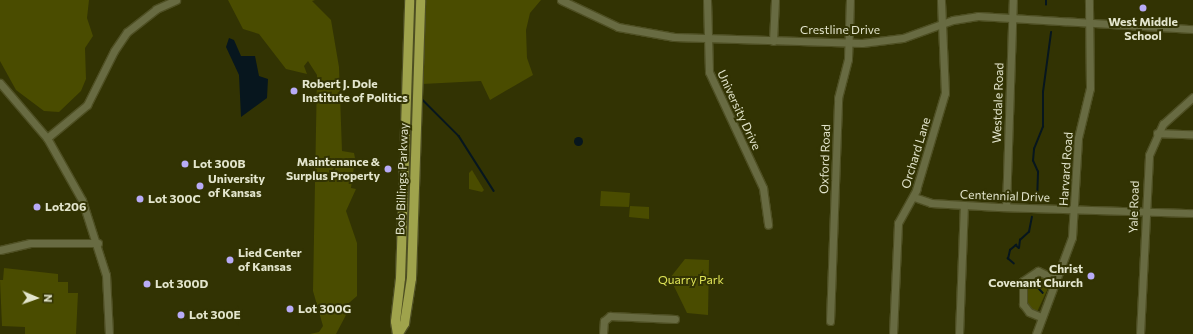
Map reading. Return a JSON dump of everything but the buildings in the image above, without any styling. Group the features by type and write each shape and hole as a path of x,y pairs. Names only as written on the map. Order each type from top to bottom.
{"main road":[{"name":"Bob Billings Parkway","path":"397,334 395,321 400,278 409,0"},
{"name":"Bob Billings Parkway","path":"397,334 404,323 411,278 420,0"}],"street":[{"path":"47,138 87,105 114,51 127,32 156,9 176,0"},
{"name":"Crestline Drive","path":"561,0 629,30 707,38 848,44 896,39 944,23 969,17 1012,17 1089,26 1193,29"},
{"name":"University Drive","path":"707,0 709,72 763,188 768,225"},
{"path":"773,41 775,0"},
{"name":"Oxford Road","path":"830,320 838,98 848,44 850,0"},
{"name":"Orchard Lane","path":"893,334 897,231 914,198 944,100 944,23 941,0"},
{"name":"Westdale Road","path":"1006,207 1012,0"},
{"name":"Harvard Road","path":"1036,334 1040,317 1057,280 1069,248 1075,209 1078,138 1090,88 1089,0"},
{"path":"0,83 47,138 78,190 98,242 108,289 108,334"},
{"name":"Yale Road","path":"1140,334 1147,163 1157,133 1169,116 1193,97"},
{"path":"1157,133 1193,134"},
{"name":"Centennial Drive","path":"914,198 964,205 1193,213"},
{"path":"959,334 964,205"},
{"path":"0,250 30,243 98,242"},
{"path":"1040,317 1029,312 1023,304 1023,281 1038,271 1057,280"},
{"path":"603,334 604,321 610,316 675,319"}],"green space":[{"path":"0,0 89,0 87,18 93,36 85,48 86,79 81,91 59,112 44,111 16,90 0,61"},
{"path":"228,0 315,0 312,1 331,20 339,67 342,151 354,153 355,158 351,188 356,189 346,211 357,243 357,296 343,308 346,315 336,334 310,334 319,332 323,326 313,291 317,75 308,61 304,66 307,74 286,69 259,34 243,29"},
{"path":"423,0 541,0 530,13 526,30 527,58 533,75 490,100 481,81 422,84"},
{"path":"472,170 484,190 482,192 469,189 469,173"},
{"path":"601,191 630,193 629,207 600,206"},
{"path":"630,206 649,207 649,219 629,217"},
{"name":"Quarry Park","path":"685,259 709,260 708,315 687,313 670,278"},
{"path":"4,268 58,274 58,282 68,282 68,293 78,293 76,334 25,334 25,327 2,326 0,280 3,280"},
{"path":"1039,274 1050,284 1037,312 1026,304 1024,292 1027,281"}],"shaded area":[{"path":"229,38 234,40 241,56 255,56 259,76 268,79 267,98 241,117 239,75 226,47"},
{"path":"576,137 580,137 582,141 580,145 576,145 574,143 574,139"}],"waterway":[{"path":"1046,0 1046,5"},
{"path":"1037,202 1038,172 1033,161 1034,149 1043,127 1043,92 1051,33"},
{"path":"423,100 459,136 494,191"},
{"path":"1014,264 1008,259 1010,250 1016,245 1019,248 1020,240 1029,232 1032,217"},
{"path":"1032,281 1043,293"}],"place":[{"name":"West Middle School","path":"1143,8"},
{"name":"Robert J. Dole Institute of Politics","path":"294,91"},
{"name":"Lot 300B","path":"185,164"},
{"name":"Maintenance & Surplus Property","path":"388,169"},
{"name":"University of Kansas","path":"200,186"},
{"name":"Lot 300C","path":"140,199"},
{"name":"Lot206","path":"37,207"},
{"name":"Lied Center of Kansas","path":"230,260"},
{"name":"Christ Covenant Church","path":"1091,276"},
{"name":"Lot 300D","path":"147,284"},
{"name":"Lot 300G","path":"290,309"},
{"name":"Lot 300E","path":"181,315"}]}
